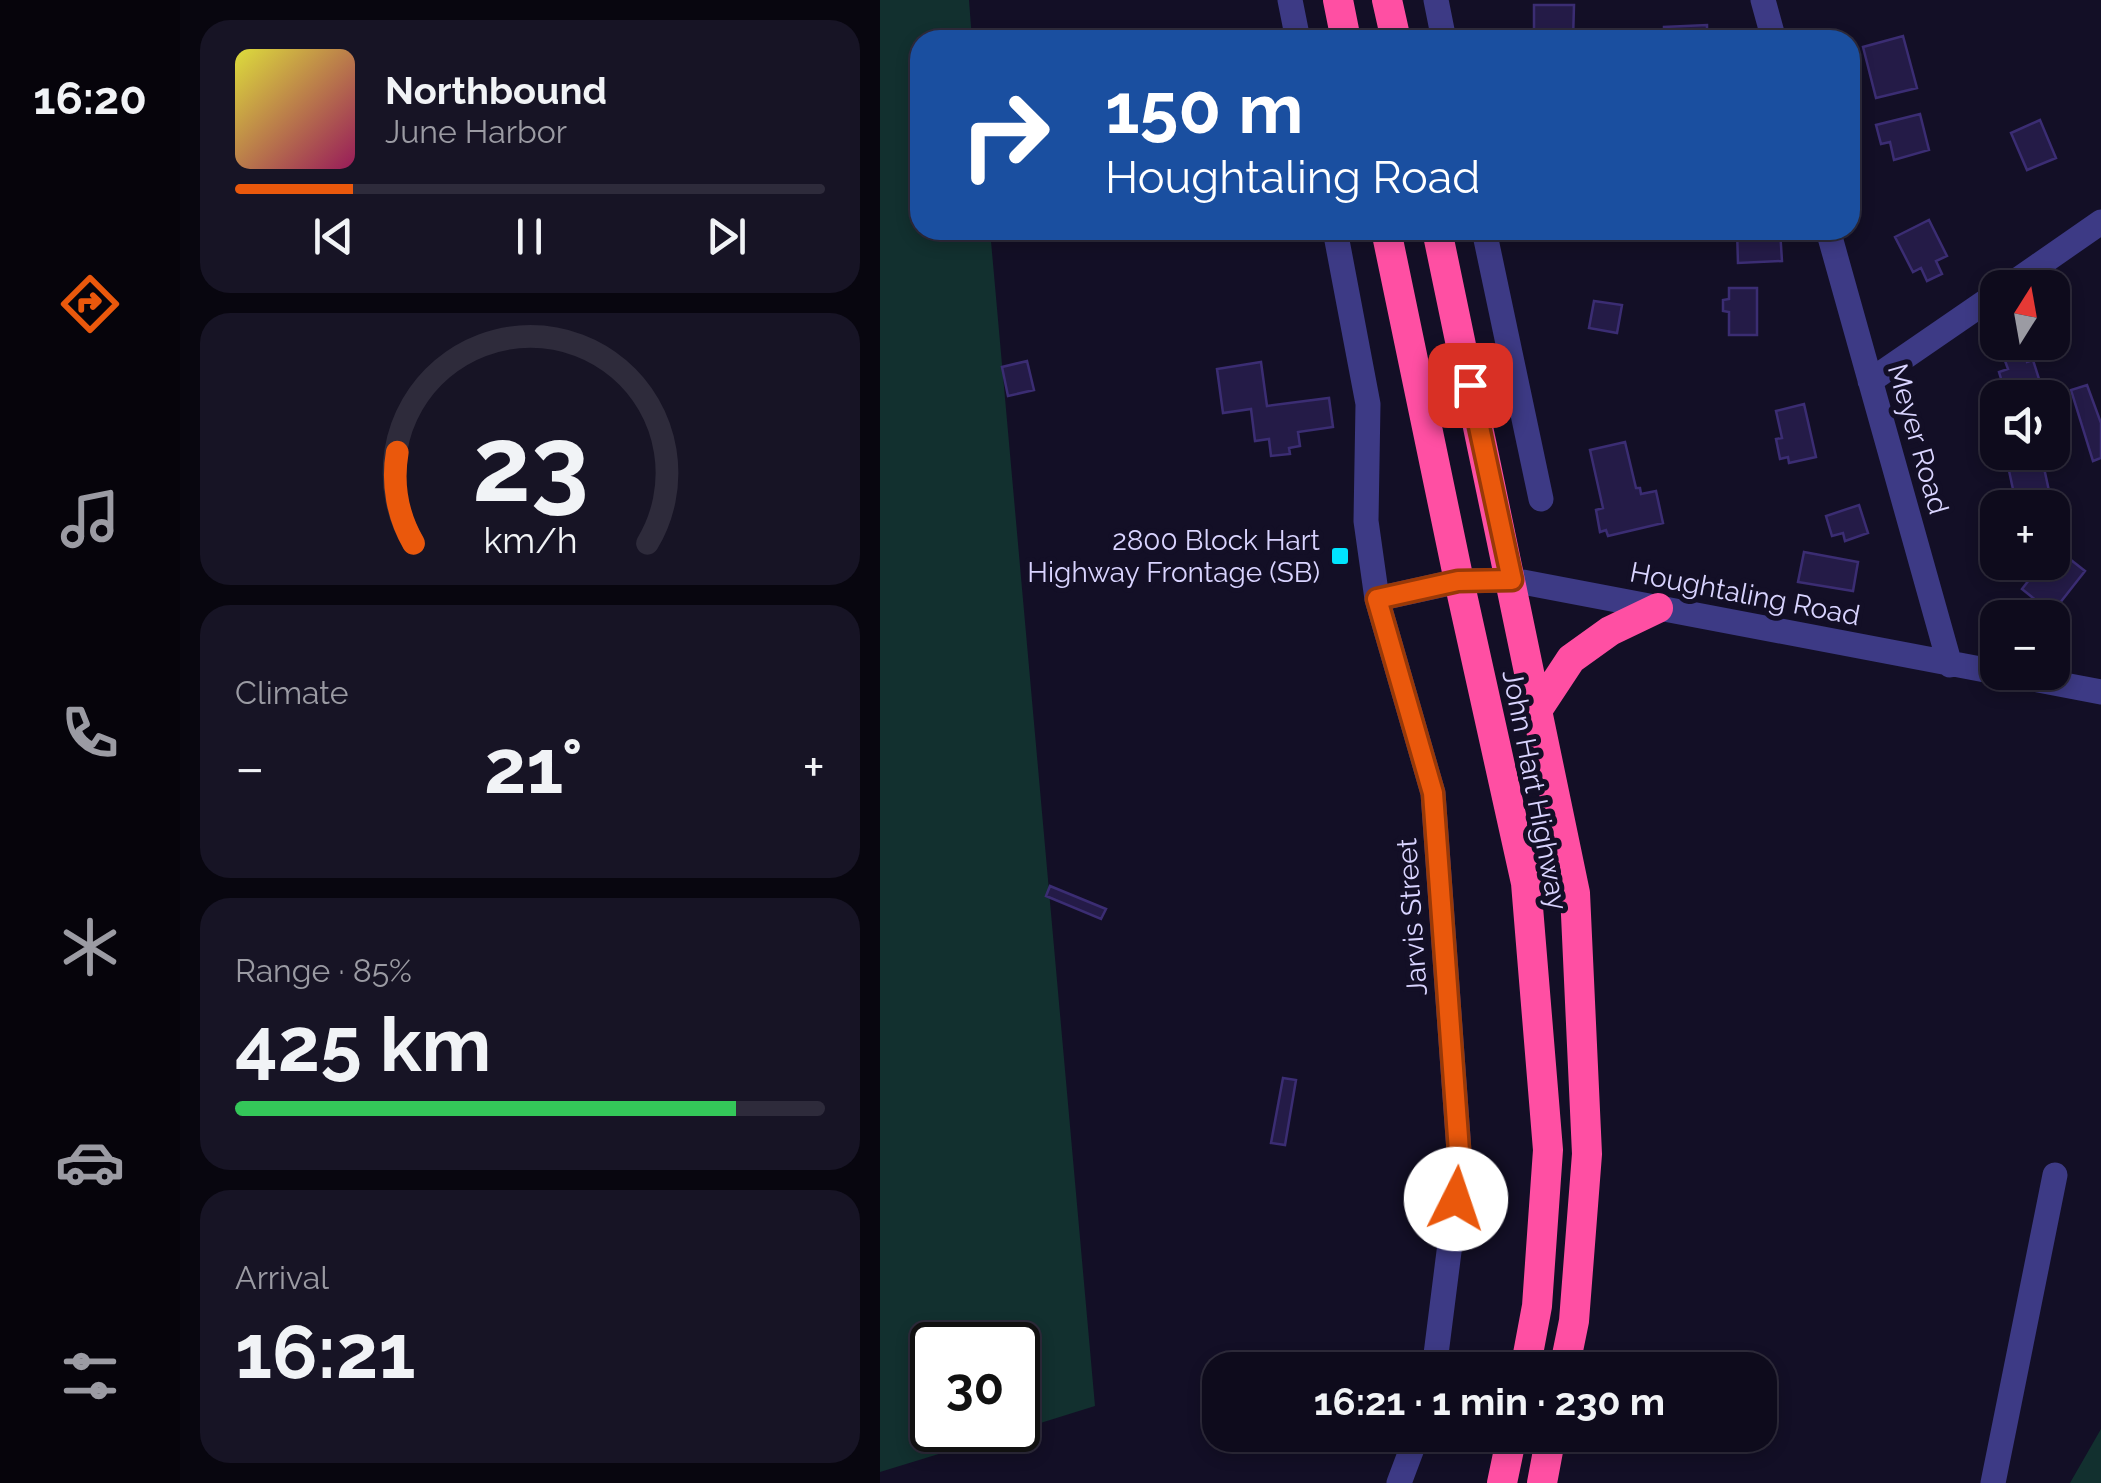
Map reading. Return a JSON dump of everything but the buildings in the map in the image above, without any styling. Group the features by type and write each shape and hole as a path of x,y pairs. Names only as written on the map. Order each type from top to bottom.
{"highway":[{"path":"1338,0 1344,30"},
{"path":"1388,0 1394,30"},
{"name":"John Hart Highway","path":"1388,240 1458,581 1526,884 1548,1150 1538,1306 1528,1352"},
{"name":"John Hart Highway","path":"1439,240 1575,893 1588,1154 1574,1321 1568,1352"},
{"path":"1538,709 1571,660 1610,631 1658,608"},
{"path":"1502,1483 1508,1452"},
{"path":"1542,1483 1548,1452"}],"street":[{"path":"1290,0 1296,30"},
{"path":"1436,0 1442,30"},
{"path":"1763,0 1771,30"},
{"path":"2032,270 2101,222"},
{"name":"Jarvis Street","path":"1337,240 1368,404 1366,521 1377,599 1433,793 1460,1165 1436,1352"},
{"path":"1486,240 1541,500"},
{"name":"Meyer Road","path":"1831,240 1950,665"},
{"path":"1870,381 1980,305"},
{"name":"Houghtaling Road","path":"1377,599 1458,581 1512,580 2101,692"},
{"path":"1993,1483 2055,1174"},
{"path":"1399,1483 1411,1452"}],"green space":[{"path":"880,0 969,0 971,30 910,30 910,240 991,240 1095,1406 1040,1423 1040,1322 910,1322 910,1452 945,1452 880,1472"},
{"path":"2101,1429 2101,1483 2070,1483"}],"place":[{"name":"2800 Block Hart Highway Frontage (SB)","path":"1340,556"}],"route":[{"path":"1456,1199 1460,1165 1433,793 1377,599 1458,581 1512,580 1470,385"}]}
